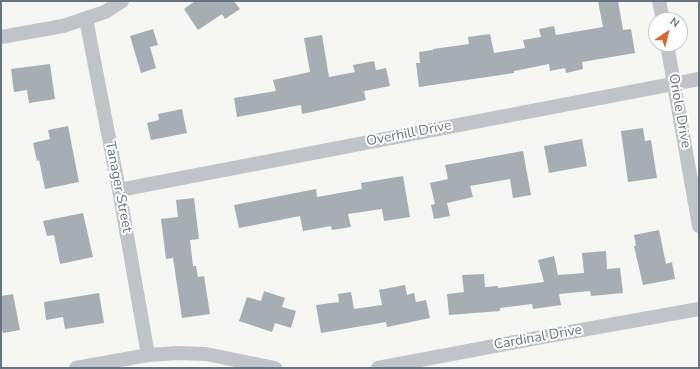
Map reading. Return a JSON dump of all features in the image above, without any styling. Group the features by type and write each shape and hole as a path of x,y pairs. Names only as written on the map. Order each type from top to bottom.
{"street":[{"path":"1,37 63,26 105,12 122,1"},
{"path":"659,1 661,12"},
{"name":"Tanager Street","path":"86,19 119,190 148,355"},
{"name":"Oriole Drive","path":"668,52 699,226"},
{"name":"Overhill Drive","path":"119,190 699,79"},
{"name":"Cardinal Drive","path":"378,368 699,309"},
{"path":"76,368 148,355 178,353 206,354 275,368"}],"building":[{"path":"195,1 234,1 240,9 225,19 222,14 198,30 184,9"},
{"path":"598,1 618,1 623,30 631,29 635,53 582,62 583,69 566,73 565,68 550,71 549,64 514,71 514,73 419,87 416,63 420,63 419,52 469,44 468,37 490,34 494,53 525,48 523,40 541,37 539,29 554,26 556,35 603,27"},
{"path":"153,29 158,45 150,47 156,68 141,73 130,36"},
{"path":"322,35 329,77 355,72 353,65 374,61 376,70 386,68 390,86 364,91 366,100 302,114 301,105 237,117 234,98 276,91 273,80 310,72 304,38"},
{"path":"50,64 55,99 29,103 27,90 14,92 11,69"},
{"path":"182,109 187,133 151,140 147,123 159,120 158,114"},
{"path":"68,126 79,182 45,189 39,160 37,161 33,143 50,139 48,130"},
{"path":"643,128 645,141 651,140 657,178 628,182 621,131"},
{"path":"582,139 587,166 549,173 544,146"},
{"path":"523,151 531,195 513,198 510,179 470,186 473,197 447,203 450,216 434,219 431,205 435,204 430,183 448,179 445,165"},
{"path":"403,176 410,217 384,221 382,209 348,214 351,227 332,230 331,226 303,231 300,216 239,228 234,205 316,189 317,197 362,189 361,183"},
{"path":"194,198 199,239 190,240 193,266 196,266 198,277 204,276 210,314 182,318 173,258 166,259 161,219 178,217 176,200"},
{"path":"83,213 93,257 60,264 54,235 47,236 43,221"},
{"path":"659,230 666,264 672,262 675,279 643,285 634,246 636,246 634,235"},
{"path":"606,251 607,269 620,268 623,293 591,296 590,291 559,294 561,305 533,309 532,304 500,308 500,311 449,315 447,294 464,292 462,275 484,274 485,287 498,286 498,288 544,282 538,260 554,256 558,275 584,273 582,253"},
{"path":"405,285 407,295 414,293 416,302 426,300 430,318 387,327 386,322 321,333 316,305 339,302 338,294 351,292 354,309 382,305 379,290"},
{"path":"264,291 285,298 282,307 296,311 291,328 275,323 272,332 239,321 247,297 261,301"},
{"path":"99,293 104,323 65,329 63,317 46,320 44,302"},
{"path":"13,294 20,330 3,333 1,325 1,296"}]}
